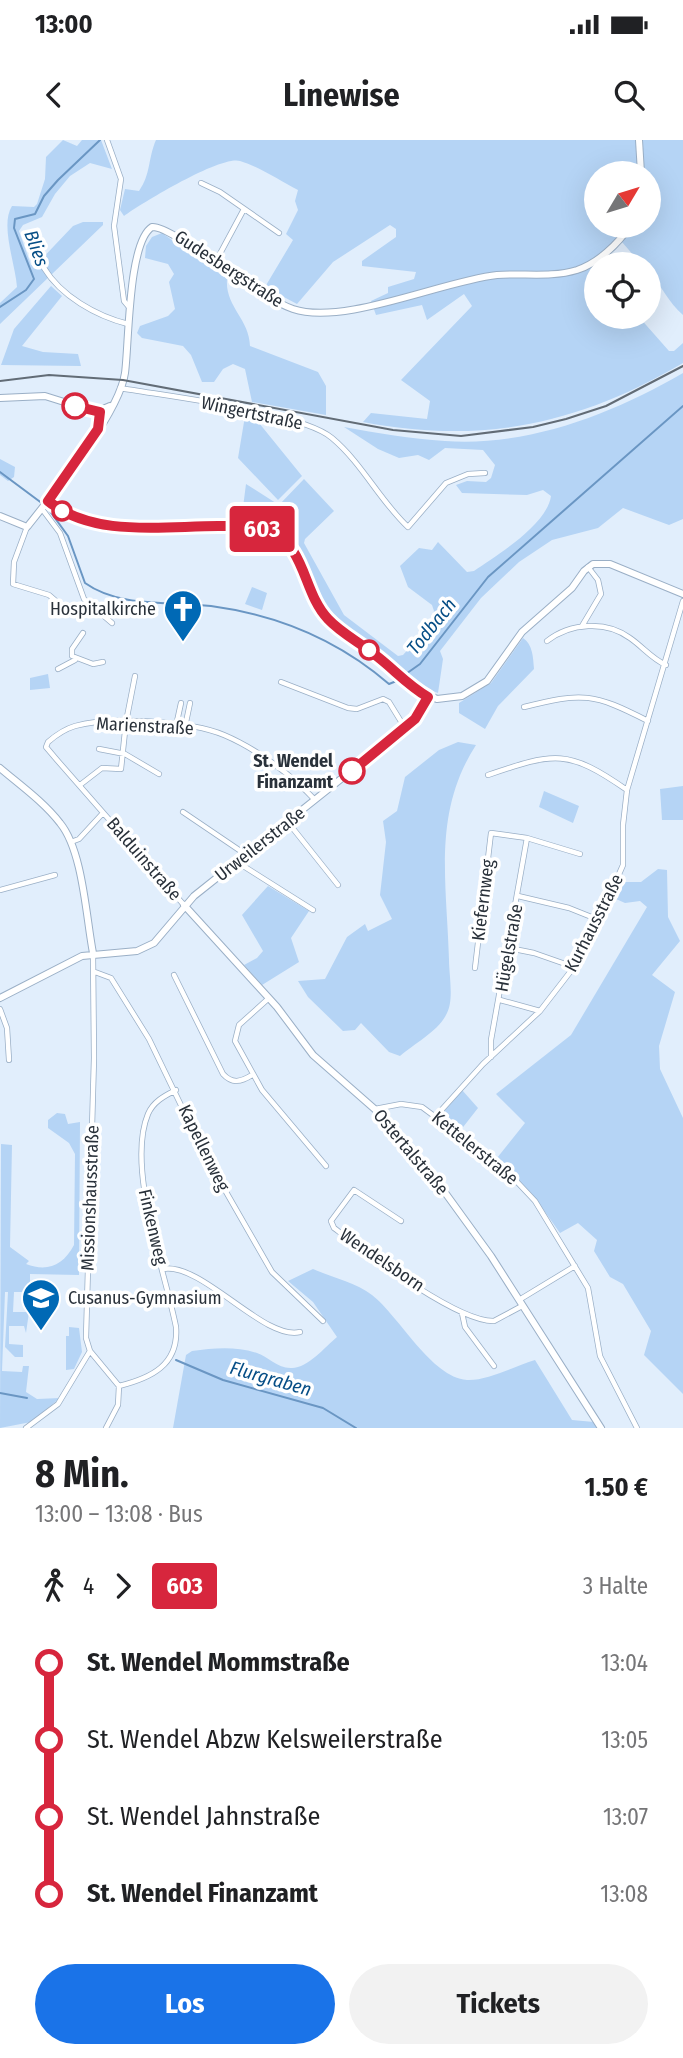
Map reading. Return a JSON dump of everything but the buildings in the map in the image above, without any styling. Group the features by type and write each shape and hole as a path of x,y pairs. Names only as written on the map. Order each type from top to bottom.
{"main road":[{"path":"639,140 640,161"},
{"name":"Gudesbergstraße","path":"129,307 139,248 146,230 158,226 258,292 296,310 316,313 349,309 477,278 551,275 578,269 602,255 618,238"},
{"path":"0,516 27,527 98,429 125,373 129,307"},
{"path":"0,398 45,396 100,412 111,405"},
{"path":"98,429 100,412"},
{"path":"45,505 68,515 112,525 229,526 272,532 290,546 297,556 313,597 327,618 404,682 428,697 450,699 475,690 496,671 522,632 572,588 588,567 598,562 610,564 683,594"},
{"name":"Urweilerstraße","path":"93,953 124,953 146,947 164,934 184,905 405,728 420,713 428,697"},
{"path":"0,768 51,813 71,842 93,953 71,961 0,999"},
{"name":"Ostertalstraße","path":"184,905 269,998 324,1067 376,1109 459,1210 601,1428"}],"street":[{"path":"108,142 121,179 114,226 124,301 129,307"},
{"path":"201,183 279,233"},
{"path":"214,264 244,209"},
{"path":"44,268 72,297 99,313 128,324"},
{"name":"Wingertstraße","path":"120,388 251,412 319,429 343,448 408,527 446,483 468,474 485,473"},
{"path":"45,505 60,533 83,598 112,623"},
{"path":"27,527 13,562 13,584 41,592 56,601"},
{"path":"582,626 601,594 598,580 588,567"},
{"name":"Kurhausstraße","path":"436,1116 491,1057 540,1011 574,967 599,920 623,865 623,825 628,790 683,601"},
{"path":"547,641 558,633 582,626 620,631 666,664"},
{"path":"75,660 72,649 83,632"},
{"path":"58,670 75,660 93,664 103,662"},
{"path":"80,785 102,768 121,769 135,676"},
{"path":"281,682 348,708 357,709 383,699 389,702 405,728"},
{"path":"524,707 577,695 612,703 648,721"},
{"path":"176,726 181,703"},
{"path":"185,727 190,703"},
{"name":"Marienstraße","path":"46,747 48,742 68,729 98,723 126,722 208,730 234,740 286,775 315,800"},
{"name":"Balduinstraße","path":"46,747 184,905"},
{"path":"99,749 125,754 159,774"},
{"path":"488,775 535,759 567,758 598,770 628,790"},
{"path":"183,812 245,854"},
{"name":"Balduinstraße","path":"71,842 79,839 103,813"},
{"path":"287,821 338,885"},
{"name":"Kiefernweg","path":"475,968 491,833 527,838"},
{"path":"527,838 580,854"},
{"name":"Hügelstraße","path":"491,1057 527,838"},
{"path":"237,861 313,910"},
{"path":"0,890 55,874"},
{"path":"517,896 569,908 599,920"},
{"path":"509,948 534,953 574,967"},
{"name":"Missionshausstraße","path":"90,1351 86,1338 95,972 93,953"},
{"name":"Kapellenweg","path":"95,972 106,975 115,984 176,1090 206,1157 264,1259 281,1283 323,1321"},
{"path":"174,975 223,1074 229,1080 239,1082 252,1075"},
{"path":"269,998 239,1025 234,1035 252,1075 279,1113 326,1166"},
{"path":"499,1000 540,1011"},
{"path":"0,1009 7,1028 9,1060"},
{"name":"Finkenweg","path":"119,1386 152,1376 169,1361 174,1351 176,1327 145,1191 141,1149 152,1107 176,1090"},
{"name":"Kettelerstraße","path":"376,1109 410,1104 436,1116 521,1185 548,1220 587,1288 603,1365 637,1428"},
{"name":"Wendelsborn","path":"401,1220 355,1190 331,1221 334,1228 374,1257 462,1313 494,1321 575,1266"},
{"path":"163,1269 181,1270 270,1324 290,1333 300,1332"},
{"path":"462,1313 465,1327 494,1366"},
{"path":"31,1427 63,1398 90,1351 119,1386 118,1405 106,1428"}],"shaded area":[{"path":"63,140 77,146 82,140 101,140 112,169 90,163 70,176 55,194 42,217 23,225 19,231 31,265 35,266 73,226 83,222 103,222 103,225 0,324 0,303 17,287 8,233 9,214 12,206 34,207 37,204 45,179 46,157"},
{"path":"156,140 683,140 683,315 661,288 661,252 631,252 622,242 611,252 584,252 584,329 650,329 669,351 674,351 683,343 683,363 606,401 568,415 529,424 490,430 449,431 407,429 363,422 371,413 427,419 430,401 401,380 472,306 464,294 427,320 422,305 376,315 371,301 388,293 388,287 414,279 416,272 362,266 362,261 396,237 396,229 390,225 333,262 297,304 265,287 293,240 286,234 298,210 295,201 298,190 262,170 240,161 230,161 182,181 124,216 120,210 125,189 139,191 146,178"},
{"path":"162,233 227,279 227,289 246,328 250,346 318,372 326,386 326,415 252,402 245,369 233,364 223,369 214,382 202,382 191,355 183,346 142,338 137,333 140,326 168,316 175,309 169,282 174,274 168,264 145,258 146,246 152,237"},
{"path":"51,286 62,296 22,346 43,352 78,354 81,366 1,365 14,329"},
{"path":"683,373 683,519 669,525 623,508 598,528 552,540 519,562 481,598 440,651 443,659 438,693 397,668 336,618 317,592 293,541 282,533 265,527 241,523 246,484 279,505 304,479 334,511 304,543 344,615 398,656 403,655 429,626 434,611 432,605 408,587 400,566 419,548 432,550 438,542 467,572 474,571 531,529 547,507 551,496 543,490 527,495 462,493 456,485 467,481 486,482 491,478 495,465 483,450 445,448 429,460 418,455 399,458 378,449 344,427 445,441 507,439 568,425 598,414 628,402"},
{"path":"245,416 255,418 302,476 278,500 238,458"},
{"path":"0,459 15,467 14,477 8,481 0,475"},
{"path":"252,587 267,593 262,610 245,604"},
{"path":"523,638 531,648 534,669 498,706 485,729 459,713 459,703 491,683"},
{"path":"48,674 50,688 30,690 30,678"},
{"path":"458,742 476,745 453,796 445,849 451,987 449,1008 438,1025 400,1056 389,1052 361,1023 355,1030 343,1031 308,997 298,981 325,979 347,937 365,924 368,931 392,919 380,895 386,842 383,821 397,811 405,777 439,750"},
{"path":"683,786 683,820 662,820 660,789"},
{"path":"544,791 579,806 573,823 539,807"},
{"path":"658,869 667,870 668,917 680,941 652,975 675,992 659,1046 660,1069 683,1118 683,1394 644,1355 651,1331 623,1284 610,1277 594,1251 597,1240 578,1223 560,1233 533,1195 497,1158 525,1123 496,1094 571,1035 647,907 640,901 625,903 616,899 625,882 641,882"},
{"path":"268,886 309,911 291,938 299,962 262,985 244,965 263,951 242,915"},
{"path":"462,1090 478,1108 460,1131 443,1118 442,1114"},
{"path":"57,1113 65,1114 68,1124 80,1122 79,1275 30,1274 30,1292 14,1292 13,1312 29,1312 26,1333 24,1326 9,1326 9,1344 23,1345 23,1357 15,1357 5,1347 8,1292 5,1292 2,1371 22,1372 23,1366 29,1366 26,1392 37,1399 60,1398 31,1422 0,1428 1,1144 12,1145 10,1247 29,1261 26,1264 41,1267 54,1265 65,1258 74,1245 75,1154 69,1143 48,1128 48,1120"},
{"path":"313,1269 372,1295 429,1358 454,1376 475,1380 535,1360 572,1420 594,1422 598,1428 173,1428 186,1355 192,1351 241,1349 257,1353 282,1367 292,1368 310,1361 337,1337 313,1302 288,1281"},
{"path":"69,1327 79,1328 82,1352 74,1369 66,1370 66,1336 69,1336"}],"waterway":[{"name":"Blies","path":"0,307 26,290 34,279 14,228 15,219 35,214 44,196 58,180 100,140"},
{"name":"Todbach","path":"403,676 420,664 488,577 683,406"},
{"name":"Todbach","path":"0,472 43,504"},
{"name":"Todbach","path":"47,507 68,536 85,583 99,591 129,600 211,606 260,616 328,642 389,684 399,680"},
{"name":"Flurgraben","path":"176,1360 223,1380 323,1408 356,1428"},
{"path":"0,1393 27,1398"}],"railway":[{"path":"0,381 49,375 123,380 393,430 461,436 533,427 566,419 606,406 683,366"}],"bus line":[{"name":"603","path":"75,406 100,412 98,429 48,501 55,507 68,515 127,527 229,526 272,532 282,538 297,556 313,597 327,618 381,659 404,682 428,697 415,719 352,771"}],"place":[{"name":"Hospitalkirche","path":"183,643"},
{"name":"St. Wendel Finanzamt","path":"352,771"},
{"name":"Cusanus-Gymnasium","path":"41,1332"}]}
